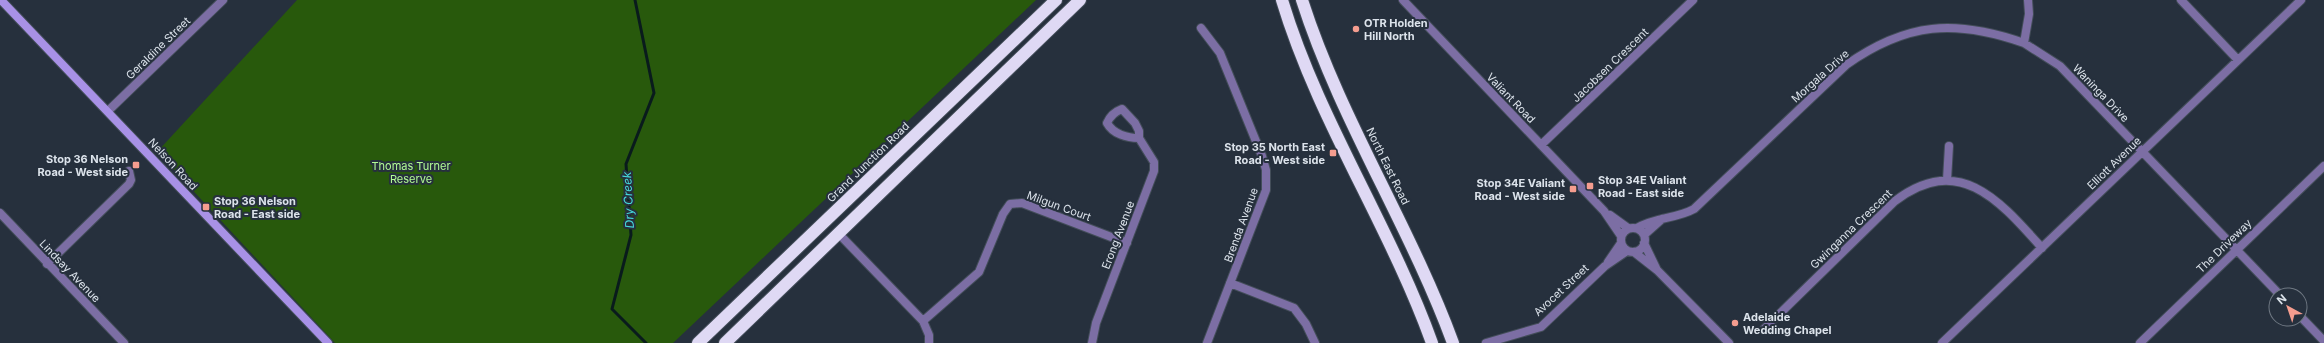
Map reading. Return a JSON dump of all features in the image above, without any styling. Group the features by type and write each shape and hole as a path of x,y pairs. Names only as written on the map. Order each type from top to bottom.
{"highway":[{"name":"Grand Junction Road","path":"698,343 1056,0"},
{"path":"725,343 1080,0"},
{"path":"1282,0 1307,67 1408,282 1432,343"},
{"name":"North East Road","path":"1302,0 1329,74 1423,270 1453,343"},
{"path":"826,221 838,234"},
{"path":"1428,331 1441,343"}],"main road":[{"name":"Nelson Road","path":"1,0 328,343"}],"street":[{"name":"Geraldine Street","path":"108,111 223,0"},
{"name":"Valiant Road","path":"1403,0 1604,211 1621,239 1631,251"},
{"name":"Jacobsen Crescent","path":"1541,145 1694,0"},
{"path":"2024,43 2029,14 2028,0"},
{"path":"2181,0 2238,60"},
{"name":"Elliott Avenue","path":"1942,343 2301,0"},
{"name":"Brenda Avenue","path":"1202,28 1220,53 1266,170 1266,190 1207,343"},
{"name":"Morgala Drive","path":"1632,228 1663,218 1677,217 1694,209 1846,65 1875,46 1918,31 1947,28 1982,30 2024,43"},
{"name":"Waninga Drive","path":"2024,43 2060,66 2272,287"},
{"name":"Erong Avenue","path":"1092,343 1096,323 1154,171 1151,155 1138,138"},
{"path":"1947,180 1949,146"},
{"name":"The Driveway","path":"2140,343 2324,166"},
{"path":"47,264 129,184 131,180 129,170"},
{"name":"Gwinganna Crescent","path":"1764,329 1896,201 1921,185 1947,180 1965,182 1989,195 2014,216 2042,248"},
{"name":"Milgun Court","path":"923,321 978,272 1003,214 1010,204 1022,203 1127,243"},
{"name":"Valiant Road","path":"1604,211 1632,228 1644,239"},
{"name":"Lindsay Avenue","path":"0,213 124,343"},
{"path":"1658,270 1644,239 1663,218"},
{"name":"Avocet Street","path":"1605,266 1621,239 1632,228"},
{"path":"838,234 923,321 929,334 929,343"},
{"name":"Avocet Street","path":"1486,343 1541,327 1605,266 1631,251 1642,248 1644,239"},
{"path":"1631,251 1658,270 1728,342"},
{"path":"1230,283 1294,308 1306,324 1315,343"},
{"path":"2308,324 2324,341"}],"green space":[{"name":"Thomas Turner Reserve","path":"297,0 1036,0 673,343 335,343 157,152"}],"waterway":[{"name":"Dry Creek","path":"635,0 654,93 626,164 631,235 612,309 646,343"}],"place":[{"name":"OTR Holden Hill North","path":"1356,29"},
{"name":"Stop 35 North East Road - West side","path":"1333,153"},
{"name":"Stop 36 Nelson Road - West side","path":"136,165"},
{"name":"Stop 34E Valiant Road - East side","path":"1590,186"},
{"name":"Stop 34E Valiant Road - West side","path":"1573,189"},
{"name":"Stop 36 Nelson Road - East side","path":"206,207"},
{"name":"Adelaide Wedding Chapel","path":"1735,323"}]}
